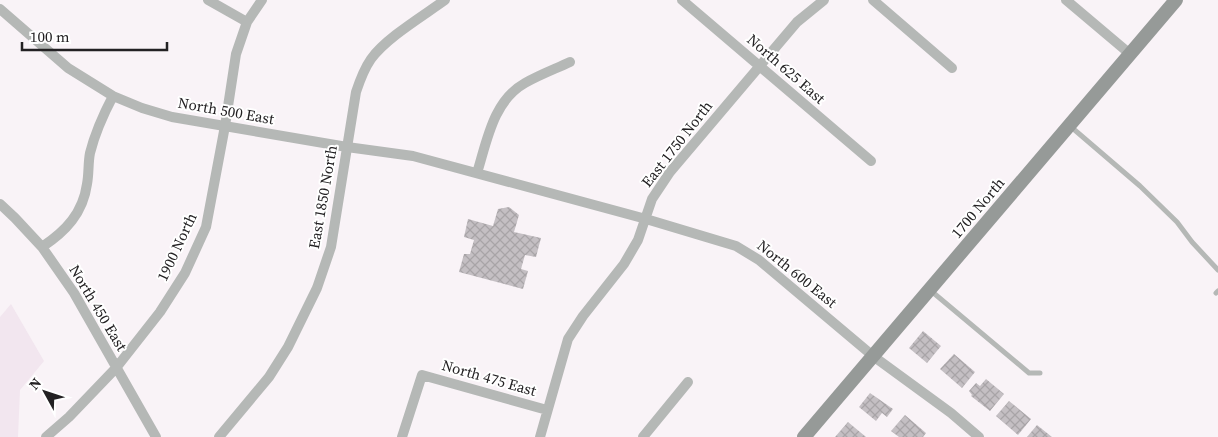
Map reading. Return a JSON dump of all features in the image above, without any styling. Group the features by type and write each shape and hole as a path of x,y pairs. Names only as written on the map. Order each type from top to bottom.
{"street":[{"path":"208,0 247,22"},
{"name":"1900 North","path":"46,437 69,417 116,368 160,312 180,281 206,227 236,54 247,22 262,0"},
{"name":"East 1850 North","path":"219,437 268,377 288,347 317,288 331,247 356,92 362,74 372,58 398,34 445,0"},
{"name":"North 625 East","path":"682,0 871,161"},
{"name":"East 1750 North","path":"540,437 568,339 583,316 624,264 638,240 652,199 670,172 797,22 824,0"},
{"path":"873,0 952,68"},
{"path":"1066,0 1130,54"},
{"name":"1700 North","path":"804,437 1176,0"},
{"name":"North 500 East","path":"0,9 68,68 113,96 142,108 172,117 347,147 413,156 478,172"},
{"path":"478,172 492,122 506,98 523,84 570,62"},
{"path":"42,247 61,234 75,216 84,200 95,134 102,115 113,96"},
{"name":"North 600 East","path":"478,172 736,246 759,260 872,356 951,413 979,437"},
{"name":"North 450 East","path":"0,204 42,247 74,293 156,437"},
{"name":"North 475 East","path":"402,437 422,375 547,410"},
{"path":"642,437 688,382"}],"lane":[{"path":"1069,125 1140,186 1177,222 1192,242 1218,270"},
{"path":"929,290 1029,373 1040,373"}],"shaded area":[{"path":"11,304 44,361 20,390 18,437 0,437 0,317"}],"building":[{"path":"509,207 519,215 514,232 541,238 536,257 525,255 521,269 528,271 523,289 459,272 464,254 470,254 474,240 464,237 468,219 493,226 498,209"},
{"path":"923,331 941,346 927,363 909,348"},
{"path":"954,354 975,372 962,388 940,369"},
{"path":"986,379 1004,394 990,411 971,396 969,391 976,383 980,386"},
{"path":"870,393 893,409 887,417 882,413 876,421 859,407"},
{"path":"1009,401 1031,419 1018,435 996,416"},
{"path":"905,415 926,433 923,437 899,437 891,431"},
{"path":"848,422 866,437 835,437"},
{"path":"1037,425 1052,437 1027,437"}]}
